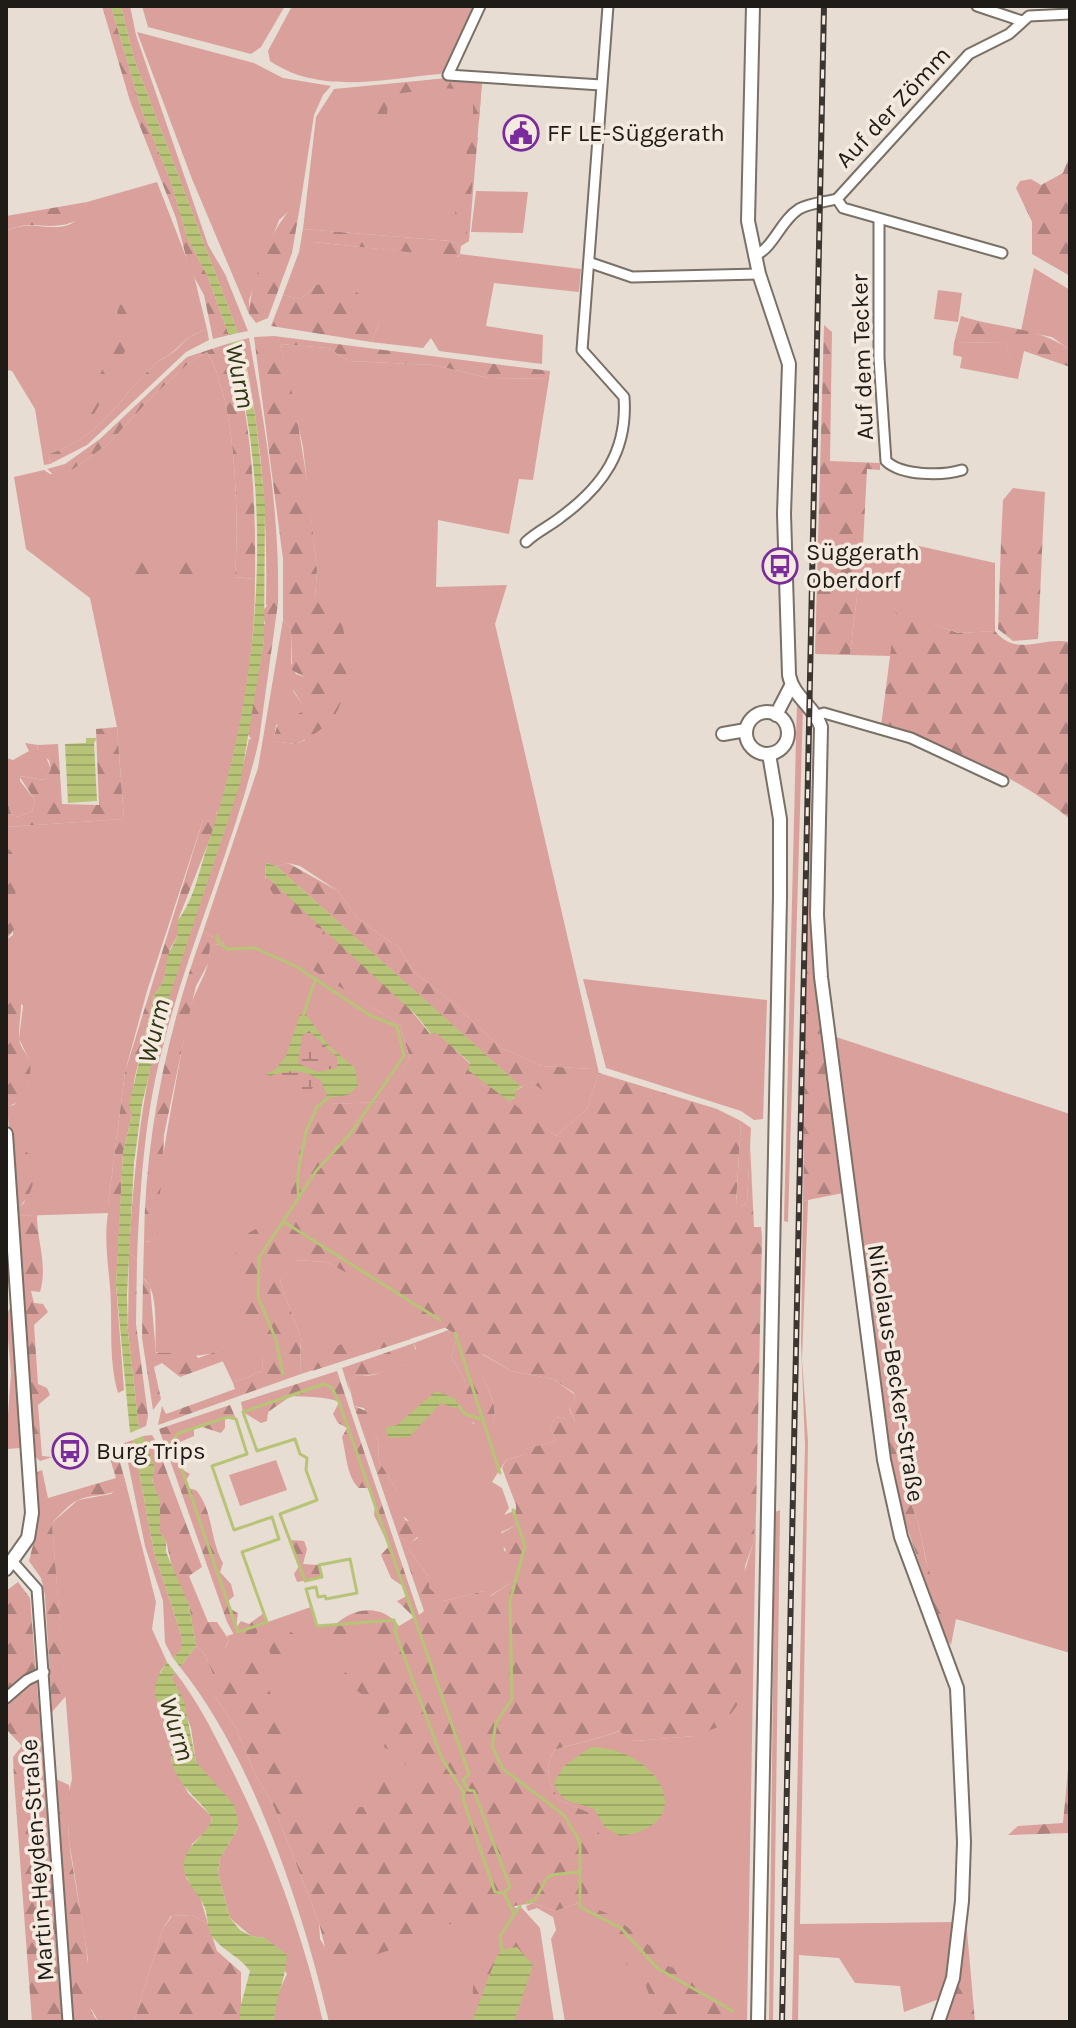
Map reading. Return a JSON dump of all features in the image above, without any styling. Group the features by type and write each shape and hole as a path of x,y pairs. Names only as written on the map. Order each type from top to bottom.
{"main road":[{"path":"753,6 748,221 759,274 789,364 784,514 794,690 776,715"},
{"path":"794,690 817,715"},
{"path":"723,734 746,730 757,715 776,715 785,723 787,735 783,746 769,754"},
{"name":"Nikolaus-Becker-Straße","path":"817,715 821,727 817,915 827,1033 884,1460 901,1537 957,1688 964,1842 962,1901 953,1978 938,2022"},
{"path":"746,730 750,746 769,754"},
{"path":"758,2022 780,897 780,819 769,754"},
{"path":"6,1134 32,1513 28,1538 10,1566"}],"street":[{"path":"480,6 448,75 601,85"},
{"path":"526,542 589,495 610,470 623,438 624,397 582,350 591,263 608,6"},
{"path":"977,6 1022,21 1038,14 1070,14"},
{"name":"Auf der Zömm","path":"837,199 969,54 1009,34 1022,21"},
{"path":"754,256 765,249 785,221 799,210 837,199 843,208 879,220 1002,253"},
{"name":"Auf dem Tecker","path":"879,220 879,358 886,461 895,467 943,476 962,470"},
{"path":"591,263 632,277 759,274"},
{"path":"817,715 824,713 911,738 1003,781"},
{"name":"Martin-Heyden-Straße","path":"10,1566 30,1577 37,1589 68,2022"},
{"path":"6,1698 27,1680 44,1672"}],"green space":[{"path":"102,6 111,6 142,111 171,182 187,237 207,275 229,335 213,339 204,295 189,268 176,218 130,101"},
{"path":"121,6 130,6 136,35 208,245 225,274 248,331 238,333 134,59"},
{"path":"142,6 285,6 261,47 251,54 148,27"},
{"path":"292,6 477,6 448,68 440,74 353,82 310,78 289,72 270,61 268,51"},
{"path":"137,32 254,63 283,78 331,86 314,115 301,200 279,220 249,300 249,314 192,179"},
{"path":"448,78 482,82 469,241 461,246 451,241 303,229 316,117 334,89"},
{"path":"448,78 482,82 479,122 473,121 473,90 441,88 388,95 387,119 377,119 379,86"},
{"path":"470,136 478,137 466,238 451,234"},
{"path":"1070,155 1070,276 1032,254 1032,222 1016,188 1020,181 1031,179 1041,185 1063,173"},
{"path":"157,182 195,280 207,329 190,337 155,364 95,428 67,447 49,454 50,464 44,465 35,409 12,371 6,370 6,231 18,227 63,226 80,215 87,202"},
{"path":"476,191 528,192 523,233 471,232"},
{"path":"301,200 292,253 268,318 256,323 249,314 250,301 265,252 282,220"},
{"path":"87,202 81,218 71,223 24,225 6,231 6,216"},
{"path":"303,229 451,241 461,246 460,254 452,262 435,255 314,242 299,252"},
{"path":"313,242 458,257 460,254 581,269 579,292 494,283 486,326 543,335 542,364 439,351 431,338 423,348 371,342 379,323 316,285 301,299 283,295 299,252"},
{"path":"1034,268 1070,290 1070,350 1052,337 1021,331"},
{"path":"341,282 364,299 376,316 379,323 371,342 271,326 283,295 301,299 316,285"},
{"path":"938,290 962,293 958,322 934,319"},
{"path":"127,302 137,307 140,317 106,393 87,426 79,427 77,417 81,408 123,333 117,312 120,305"},
{"path":"961,316 1031,332 1058,342 1070,350 1070,367 1024,351 1020,360 1012,362 1005,342 954,343"},
{"path":"824,325 832,332 830,461 880,463 880,470 867,469 863,546 850,655 815,654"},
{"path":"207,329 209,340 186,352 87,445 50,464 49,454 67,447 95,428 155,364 190,337"},
{"path":"274,336 550,371 549,379 488,378 434,365 349,361 328,348 280,344 295,405 308,487 317,570 315,599 331,601 338,612 347,657 344,689 335,715 317,732 295,744 273,741 278,722 302,712 302,704 292,688 304,677 292,670 291,629 283,620 283,559 254,337"},
{"path":"249,338 266,437 277,536 278,603 266,605 262,471 254,405 241,340"},
{"path":"1005,342 1012,361 1024,351 1018,379 960,368 962,357 953,355 954,343"},
{"path":"230,343 248,431 255,520 255,579 235,577 237,525 234,462 225,400 207,352 189,363 151,398 108,444 72,470 54,475 47,469 65,464 100,439 187,357"},
{"path":"280,344 328,348 349,361 434,365 488,378 549,379 533,480 519,479 509,534 438,520 436,587 507,585 495,624 599,1073 587,1109 556,1136 510,1102 511,1098 515,1099 515,1091 530,1082 536,1084 592,1069 542,1066 501,1048 451,1001 414,972 399,948 357,918 338,891 300,866 266,863 265,878 325,929 311,968 400,1025 410,1058 382,1102 330,1104 264,1337 262,1371 233,1383 218,1351 187,1356 156,1352 154,1302 143,1278 144,1242 152,1241 163,1156 190,1008 208,964 210,946 225,943 203,932 258,768 283,620 291,629 291,663 296,674 304,677 293,691 302,704 302,712 276,725 274,741 295,744 305,740 317,570 303,447"},
{"path":"207,352 225,400 234,461 237,524 235,577 255,579 252,639 239,728 218,815 216,811 203,820 147,991 125,1072 108,1205 120,1216 116,1285 124,1390 118,1393 112,1353 106,1241 108,1213 16,1216 16,1208 24,1203 29,1190 11,1150 7,1106 14,1105 27,1087 29,1059 19,1039 23,1006 6,984 6,940 13,935 12,852 6,847 6,827 124,819 117,727 90,598 26,549 14,477 44,470 50,474 72,470 108,444 151,398 189,363"},
{"path":"1013,488 1045,492 1043,531 1036,531 1023,551 1001,542 1003,500"},
{"path":"1043,531 1038,639 1013,641 998,629 1001,542 1011,538 1023,551 1030,535"},
{"path":"863,546 919,546 995,563 995,631 959,633 896,611 892,656 850,655"},
{"path":"134,555 174,556 200,568 202,579 142,584 130,570 111,567 107,561"},
{"path":"269,603 278,603 259,740 252,740 247,733 264,641 262,612"},
{"path":"896,610 958,633 995,631 1003,639 1021,645 1070,642 1070,819 1027,789 980,764 932,743 881,726"},
{"path":"797,701 803,707 788,1222 784,1221"},
{"path":"814,719 816,962 806,969"},
{"path":"117,727 124,819 6,827 6,797 11,814 17,817 32,811 35,800 19,776 45,780 51,769 49,760 37,752 38,745 58,744 62,804 99,805 96,729"},
{"path":"249,739 259,740 249,780 184,975 155,1080 144,1156 137,1260 129,1252 133,1193 155,1047 172,983 231,810"},
{"path":"25,743 38,745 37,752 45,755 51,769 45,780 20,776 20,781 35,800 32,811 17,817 11,814 6,797 6,758 13,760 29,751"},
{"path":"210,810 216,811 218,818 178,920 178,935 170,949 164,980 154,996 134,1081 132,1114 123,1153 120,1216 109,1213 108,1205 125,1072 203,820"},
{"path":"6,847 12,852 18,924 6,940"},
{"path":"288,863 338,891 357,918 399,948 414,972 451,1001 501,1048 542,1066 592,1069 590,1079 544,1091 531,1082 521,1087 276,866"},
{"path":"265,875 373,971 430,1034 437,1032 470,1064 469,1070 556,1136 587,1109 599,1073 717,1109 741,1121 736,1204 743,1206 747,1202 750,1144 754,1227 761,1227 762,1237 756,1513 753,1544 745,1566 740,1701 723,1725 695,1736 634,1741 619,1731 554,1750 549,1775 559,1800 588,1812 601,1837 595,1885 581,1902 555,1911 533,1903 490,1910 399,1942 394,1949 337,1966 328,1959 319,1923 274,1807 255,1774 236,1728 214,1695 214,1677 205,1654 196,1646 189,1605 175,1579 166,1541 160,1533 160,1501 156,1496 143,1436 152,1435 155,1440 202,1567 189,1576 208,1622 217,1622 229,1640 219,1661 231,1671 237,1653 259,1669 272,1699 290,1762 308,1794 296,1809 297,1815 320,1830 339,1821 345,1808 363,1807 370,1819 377,1812 375,1785 380,1777 388,1776 403,1787 418,1767 417,1752 412,1750 405,1765 400,1766 392,1760 394,1753 384,1747 387,1732 405,1704 403,1699 393,1702 391,1711 384,1717 371,1715 362,1694 342,1686 336,1677 345,1673 355,1660 375,1659 396,1652 394,1644 386,1646 375,1638 367,1638 359,1629 324,1647 324,1641 338,1622 358,1612 380,1612 399,1626 414,1617 397,1601 407,1596 404,1587 391,1578 381,1555 389,1546 374,1515 375,1505 369,1488 359,1488 349,1472 342,1437 347,1428 338,1423 333,1414 339,1402 291,1396 268,1412 267,1421 261,1423 243,1412 241,1402 337,1371 419,1615 424,1611 354,1406 366,1411 378,1440 379,1461 395,1487 405,1520 421,1525 421,1534 410,1543 409,1549 429,1578 429,1588 444,1601 484,1591 491,1596 510,1583 499,1559 506,1550 496,1536 515,1526 516,1505 502,1468 506,1460 523,1455 525,1449 556,1441 550,1426 555,1418 562,1417 572,1424 575,1421 569,1408 575,1400 574,1393 553,1379 511,1371 483,1354 482,1371 495,1414 493,1423 479,1429 471,1420 464,1378 451,1357 458,1335 327,1262 294,1260 280,1281 300,1336 301,1374 158,1425 162,1406 166,1414 235,1389 233,1383 262,1371 263,1347 246,1335 243,1329 235,1278 236,1252 240,1241 289,1209 294,1167 315,1112 330,1104 381,1102 410,1058 400,1025 310,968 324,929 306,923 287,910 273,893"},
{"path":"203,932 225,943 210,946 209,962 196,986 164,1135 162,1182 154,1223 158,1234 152,1241 144,1242 149,1162 160,1084 179,1008"},
{"path":"816,962 843,1193 803,1201 806,969"},
{"path":"583,979 767,1000 763,1119 754,1120 741,1111 606,1068"},
{"path":"6,984 20,991 19,1040 30,1066 27,1088 19,1100 7,1106"},
{"path":"309,1030 337,1057 337,1068 317,1072 298,1063 302,1036"},
{"path":"830,1035 1070,1114 1070,1653 956,1619 951,1645 941,1631 918,1522 901,1478 891,1421 883,1416"},
{"path":"288,1070 308,1073 321,1081 305,1094 297,1094 281,1080 281,1073"},
{"path":"741,1121 751,1128 747,1202 743,1206 736,1205"},
{"path":"11,1150 27,1152 34,1174 31,1190 16,1208"},
{"path":"808,1200 802,1360 808,1441 800,1924 955,1922 942,1998 904,2012 900,1986 855,1983 839,1958 799,1955 798,2022 792,2022 805,1445 801,1342 803,1201"},
{"path":"37,1215 43,1263 42,1282 40,1292 31,1291 34,1303 43,1304 48,1312 34,1325 38,1384 47,1388 50,1395 38,1405 42,1456 52,1457 71,1432 83,1447 40,1461 36,1457 16,1216"},
{"path":"129,1252 137,1260 136,1324 148,1416 146,1426 139,1429 128,1331"},
{"path":"293,1260 327,1262 447,1327 301,1374 300,1336 280,1281"},
{"path":"143,1278 150,1286 156,1353 194,1353 198,1358 218,1351 228,1353 232,1358 180,1377 162,1363 154,1367 161,1399 153,1410 142,1338"},
{"path":"13,1303 20,1448 7,1449 11,1373 6,1315"},
{"path":"451,1329 458,1335 451,1357 464,1378 473,1424 493,1423 495,1414 481,1371 482,1354 511,1371 553,1379 574,1394 575,1400 569,1409 575,1421 572,1425 562,1417 555,1418 550,1426 556,1441 526,1449 523,1455 506,1460 492,1482 502,1488 509,1508 504,1515 516,1510 515,1526 501,1532 510,1583 490,1596 484,1591 444,1601 429,1589 429,1578 409,1549 409,1543 418,1538 412,1524 402,1515 395,1487 379,1461 378,1440 364,1408 354,1406 348,1381 357,1375 381,1372 416,1349 414,1343"},
{"path":"401,1336 411,1339 312,1371 323,1355 340,1344 360,1340 378,1343"},
{"path":"414,1343 416,1355 412,1359 379,1373 357,1375 348,1381 350,1393 342,1368"},
{"path":"230,1405 236,1419 225,1418 225,1428 221,1433 199,1426 194,1428 194,1436 173,1445 181,1469 190,1474 185,1481 187,1488 196,1490 206,1507 223,1563 220,1572 231,1584 234,1596 227,1602 230,1609 238,1613 236,1628 241,1621 249,1624 264,1613 267,1622 255,1635 253,1650 239,1644 227,1622 159,1429"},
{"path":"883,1416 891,1421 901,1478 918,1522 926,1561 944,1618 940,1622 900,1508"},
{"path":"133,1440 154,1552 181,1634 181,1650 173,1658 165,1643 163,1601 145,1546 124,1443"},
{"path":"107,1449 117,1452 125,1480 121,1486 110,1493 78,1500 52,1523 66,1696 52,1712 45,1595 41,1578 29,1561 36,1533 37,1472 42,1470 48,1498 116,1478"},
{"path":"276,1460 287,1490 240,1506 229,1475"},
{"path":"125,1480 156,1602 152,1629 167,1662 160,1672 157,1707 171,1732 171,1760 188,1793 212,1817 209,1829 192,1844 186,1878 200,1897 208,1924 192,1915 171,1916 163,1928 134,2022 99,2022 88,2004 88,1959 69,1840 67,1801 72,1779 52,1523 78,1500 111,1494"},
{"path":"780,1510 773,2022 769,2022 775,1512"},
{"path":"756,1513 747,2022 565,2022 551,1939 556,1930 553,1917 537,1908 528,1911 526,1906 533,1903 555,1911 581,1902 588,1812 559,1800 549,1775 551,1757 554,1750 620,1731 634,1741 695,1736 753,1544"},
{"path":"289,1540 304,1541 307,1549 303,1564 319,1565 322,1577 297,1582 294,1574 299,1566"},
{"path":"18,1582 30,1598 64,2022 32,2022 13,1757 22,1746 6,1729 6,1591"},
{"path":"311,1607 318,1626 394,1620 515,1908 521,1907 540,1928 554,2022 329,2022 305,1932 272,1836 230,1745 180,1667 196,1646 205,1654 214,1677 214,1695 236,1728 255,1774 274,1807 319,1923 320,1939 337,1966 231,1672 218,1661 229,1641 227,1636"},
{"path":"285,1631 296,1636 301,1647 296,1658 285,1663 274,1658 269,1647 274,1636"},
{"path":"175,1672 210,1727 258,1825 295,1922 323,2022 274,2022 275,2000 287,1974 265,1938 251,1936 230,1918 218,1873 220,1858 238,1828 196,1762 191,1728 172,1678"},
{"path":"1070,1749 1070,1833 1008,1835 1018,1826 1063,1823"},
{"path":"56,1779 69,1785 69,1840 87,1959 89,2000 99,2022 72,2022"},
{"path":"582,1905 619,1921 650,1946 666,1965 691,1971 713,1984 729,2006 731,2022 673,2022 669,2016 656,2013 641,1973 627,1965 609,1928 584,1923 578,1911"},
{"path":"965,1908 975,2022 944,2022 957,1989"},
{"path":"192,1915 208,1924 217,1951 241,1972 241,2022 134,2022 163,1928 172,1916"},
{"path":"523,1934 530,1950 520,1957 482,2022 459,2022 473,2010 474,1982 484,1978 479,1973 491,1962 486,1945 497,1938 510,1941"}],"water":[{"path":"111,6 121,6 134,59 238,333 229,335 207,275 187,237 171,182 142,111"},
{"name":"Wurm","path":"241,340 256,421 265,505 264,641 240,784 163,1016 142,1104 134,1163 127,1295 139,1429 130,1433 116,1285 123,1153 132,1114 129,1106 154,996 164,980 168,955 178,935 178,920 193,892 226,783 250,658 256,594 257,529 253,465 244,402 230,343"},
{"path":"86,738 97,738 94,743 97,801 68,803 65,744 86,743"},
{"path":"266,863 276,866 515,1081 521,1087 515,1091 515,1099 511,1098 510,1102 468,1070 470,1063 437,1033 431,1034 416,1015 265,875"},
{"path":"305,1013 328,1045 355,1068 358,1086 348,1095 328,1098 321,1081 303,1072 266,1074 276,1069 286,1056 300,1015","holes":["309,1031 337,1057 337,1068 317,1072 298,1063 302,1036"]},
{"path":"436,1391 454,1398 459,1406 454,1408 441,1403 409,1437 389,1438 385,1428 397,1425"},
{"path":"143,1436 155,1468 152,1480 160,1501 160,1533 166,1541 166,1552 189,1605 196,1646 180,1667 173,1658 181,1650 181,1634 154,1552 133,1440"},
{"name":"Wurm","path":"167,1662 175,1672 172,1678 184,1701 196,1762 234,1805 237,1817 238,1828 220,1858 218,1873 230,1918 240,1930 265,1938 287,1955 274,2022 241,2022 239,2012 250,1971 213,1938 205,1908 184,1871 188,1852 212,1818 184,1785 172,1762 170,1731 155,1691"},
{"path":"591,1747 615,1751 636,1760 652,1773 662,1788 665,1803 660,1818 645,1829 620,1836 605,1827 594,1809 561,1796 554,1783 563,1767"},
{"path":"517,1947 533,1965 514,2022 472,2022 496,1958 502,1950"}],"waterway":[{"path":"217,936 218,942 227,949 255,948 297,967 371,1016 397,1026 404,1056 350,1134 316,1171 259,1258 258,1297 276,1340 283,1374"},
{"path":"303,1016 316,978"},
{"path":"299,1198 298,1172 306,1132 316,1108 329,1097"},
{"path":"284,1222 440,1320"},
{"path":"455,1333 500,1473"},
{"path":"324,1384 332,1388 339,1402 469,1774 463,1780 468,1790 474,1791 510,1887 504,1893 495,1892 463,1799 464,1793 442,1759 394,1629 397,1628 394,1620 317,1626 306,1589 316,1587 318,1597 325,1596 326,1599 357,1593 350,1559 319,1565 322,1577 305,1581 280,1514 317,1500 306,1470 307,1458 300,1454 295,1439 257,1451 243,1412 324,1384"},
{"path":"459,1406 465,1414 481,1419"},
{"path":"228,1417 236,1419 247,1454 212,1466 234,1530 272,1517 279,1539 242,1552 267,1622 238,1632 172,1441 179,1433 228,1417"},
{"path":"513,1510 525,1546 510,1601 512,1699 496,1723 492,1746 503,1769 564,1815 580,1842 580,1907 621,1928 657,1968 733,2011"},
{"path":"527,1903 535,1900 549,1876 578,1872"},
{"path":"504,1893 514,1914"},
{"path":"502,1950 500,1936 520,1906"}],"railway":[{"path":"782,2022 824,6"}],"place":[{"name":"FF LE-Süggerath","path":"521,133"},
{"name":"Süggerath Oberdorf","path":"780,566"},
{"name":"Burg Trips","path":"70,1451"}]}
